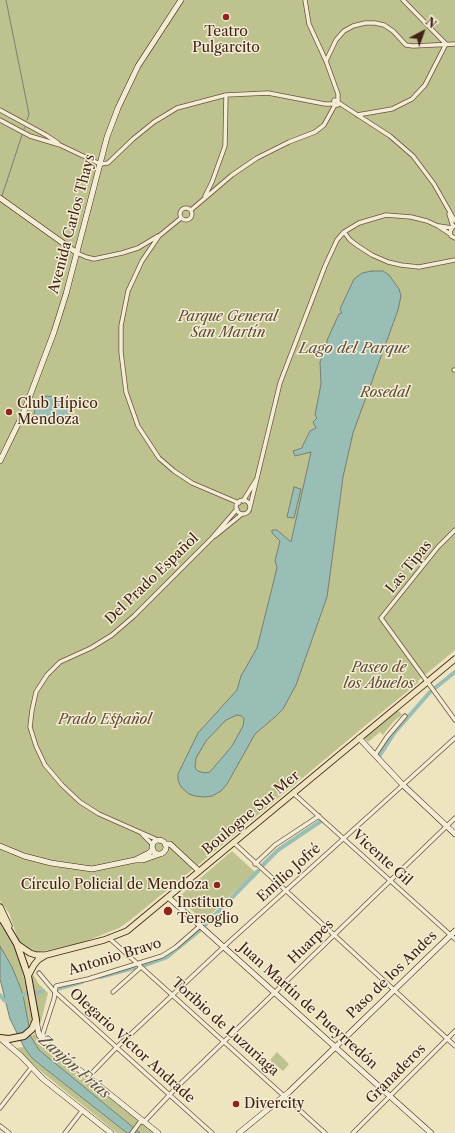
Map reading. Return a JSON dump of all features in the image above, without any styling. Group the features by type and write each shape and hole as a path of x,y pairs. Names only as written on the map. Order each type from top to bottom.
{"highway":[{"path":"0,917 17,944 28,976 36,1020 30,1032 25,1035 18,1038 0,1038"}],"main road":[{"name":"Boulogne Sur Mer","path":"17,944 30,953 36,955 46,955 109,938 132,928 233,842 455,660"},
{"path":"0,907 12,934"},
{"name":"Boulogne Sur Mer","path":"28,976 38,960 46,955"}],"street":[{"name":"Avenida Carlos Thays","path":"0,461 23,414 45,357 66,294 107,137 130,80 146,51 181,0"},
{"path":"191,210 203,198 232,175 257,158 289,142 316,132 324,125 337,103 338,94 326,61 309,24 305,0"},
{"path":"403,0 446,44"},
{"path":"326,61 336,40 344,31 353,26 364,23 384,25 393,31 406,45 455,44"},
{"path":"357,115 392,109 412,99 425,85 446,44"},
{"path":"0,120 30,136 60,145 100,164 108,163 154,122 177,108 226,95 268,93 326,104 337,103 390,136 413,156 434,184 455,221"},
{"path":"203,198 212,182 225,146 226,95"},
{"path":"0,110 46,135 60,145"},
{"path":"0,198 77,253 94,259 138,248 159,236 181,218"},
{"path":"181,218 180,212 183,208 191,210"},
{"path":"448,209 453,227 450,234"},
{"path":"181,218 184,220 190,219 192,216 191,210"},
{"path":"257,479 243,501 239,503 237,509 242,514 247,512 250,507 261,464 280,383 330,251 337,240 344,232 359,223 386,215 411,217 427,221 438,226 455,238"},
{"path":"438,226 453,227"},
{"path":"344,232 358,246 372,255 401,266 419,267 455,260"},
{"path":"159,236 142,261 128,291 121,326 121,352 126,392 138,426 159,458 174,472 192,483 239,503"},
{"path":"243,501 247,502 250,507"},
{"name":"Del Prado Español","path":"160,841 99,814 80,802 62,785 45,765 36,746 30,727 33,704 36,692 47,675 60,662 91,648 112,635 146,605 212,538 237,509"},
{"name":"Del Prado Español","path":"212,538 242,514"},
{"name":"Las Tipas","path":"427,682 381,618 438,547 455,530"},
{"path":"427,682 455,720"},
{"path":"375,755 387,737 405,716"},
{"path":"359,738 403,784 455,834"},
{"name":"Emilio Jofré","path":"88,1077 224,947 455,738"},
{"name":"Vicente Gil","path":"293,793 390,880 453,933 455,939"},
{"path":"255,864 275,845 319,816"},
{"name":"Huarpes","path":"133,1131 140,1122 144,1122 169,1094 455,818"},
{"name":"Del Prado Español","path":"140,831 153,847"},
{"path":"135,860 147,854 155,842 160,841 165,844 170,844 199,871"},
{"path":"233,842 255,864 455,1046"},
{"path":"153,847 155,853 162,853 166,849 165,844"},
{"path":"0,846 24,856 51,863 92,869 135,860 143,860 162,853 173,851 183,857"},
{"name":"Juan Martín de Pueyrredón","path":"168,897 431,1133"},
{"name":"Antonio Bravo","path":"54,990 56,986 162,956 170,952 200,926"},
{"name":"Paso de los Andes","path":"239,1133 284,1096 453,933"},
{"name":"Toribio de Luzuriaga","path":"109,938 325,1133"},
{"path":"113,992 142,967"},
{"name":"Olegario Víctor Andrade","path":"39,973 54,990 212,1133"},
{"path":"42,1039 54,999 54,990"},
{"path":"36,1020 37,1030 42,1039 158,1133"},
{"name":"Granaderos","path":"353,1133 455,1031"},
{"path":"0,1038 17,1052 43,1079 111,1133"},
{"path":"0,1108 31,1068"},
{"path":"65,1133 82,1111"},
{"path":"0,1126 9,1133"}],"green space":[{"name":"Parque General San Martín","path":"0,0 455,0 455,650 418,681 419,682 129,921 119,928 81,943 35,953 23,946 18,939 9,913 0,901"},
{"path":"398,710 402,715 394,721 383,735 380,732 368,742 364,738"},
{"name":"Círculo Policial de Mendoza","path":"232,851 255,872 204,921 177,898"},
{"path":"0,924 17,952 27,990 32,1020 28,1026 23,995 16,976 0,946"},
{"path":"32,973 39,984 48,993 40,1026 31,977"},
{"path":"35,1033 40,1042 153,1133 140,1133 43,1054 36,1047 31,1037"},
{"path":"24,1047 32,1058 127,1133 117,1133 32,1064 17,1048"},
{"path":"277,1052 289,1064 283,1071 270,1060"}],"water":[{"name":"Lago del Parque","path":"383,271 389,275 399,289 401,296 398,310 353,433 343,477 327,597 296,685 283,709 255,734 227,784 221,791 212,796 195,796 189,794 181,787 178,780 178,774 198,733 237,690 241,676 257,648 277,567 275,561 280,541 272,533 272,530 277,530 291,542 311,452 295,456 293,451 302,448 310,431 316,428 313,422 317,418 315,415 321,384 320,362 328,338 339,314 342,313 340,309 354,279 362,273","holes":["237,715 242,716 244,719 243,726 232,746 210,772 205,773 198,771 195,768 196,758 206,741 226,720"]},
{"path":"42,396 63,397 68,403 70,410 67,418 61,422 45,420 34,415 36,406"},
{"path":"294,487 301,489 294,518 287,517"},
{"path":"0,946 12,967 19,984 23,995 31,1037 39,1050 140,1133 127,1133 32,1058 24,1047 10,1019 0,979"}],"waterway":[{"path":"6,0 29,114 27,120"},
{"path":"2,196 22,135"},
{"path":"435,688 455,672"},
{"path":"380,755 395,732 430,692"},
{"path":"262,866 278,850 321,821"},
{"path":"204,926 258,871"},
{"path":"145,965 167,957 199,931"},
{"path":"100,977 134,968"},
{"path":"57,989 82,982"},
{"path":"36,993 43,991"},
{"path":"23,995 27,993"},
{"path":"0,995 6,1001"}],"place":[{"name":"Teatro Pulgarcito","path":"226,17"},
{"name":"Club Hípico Mendoza","path":"9,412"},
{"name":"Círculo Policial de Mendoza","path":"217,885"},
{"name":"Instituto Tersoglio","path":"168,911"},
{"name":"Divercity","path":"236,1104"}],"park label":[{"name":"Rosedal","path":"385,393"},
{"name":"Paseo de los Abuelos","path":"379,676"},
{"name":"Prado Español","path":"105,720"}],"water label":[{"name":"Zanjón Frías","path":"74,1067"}]}
